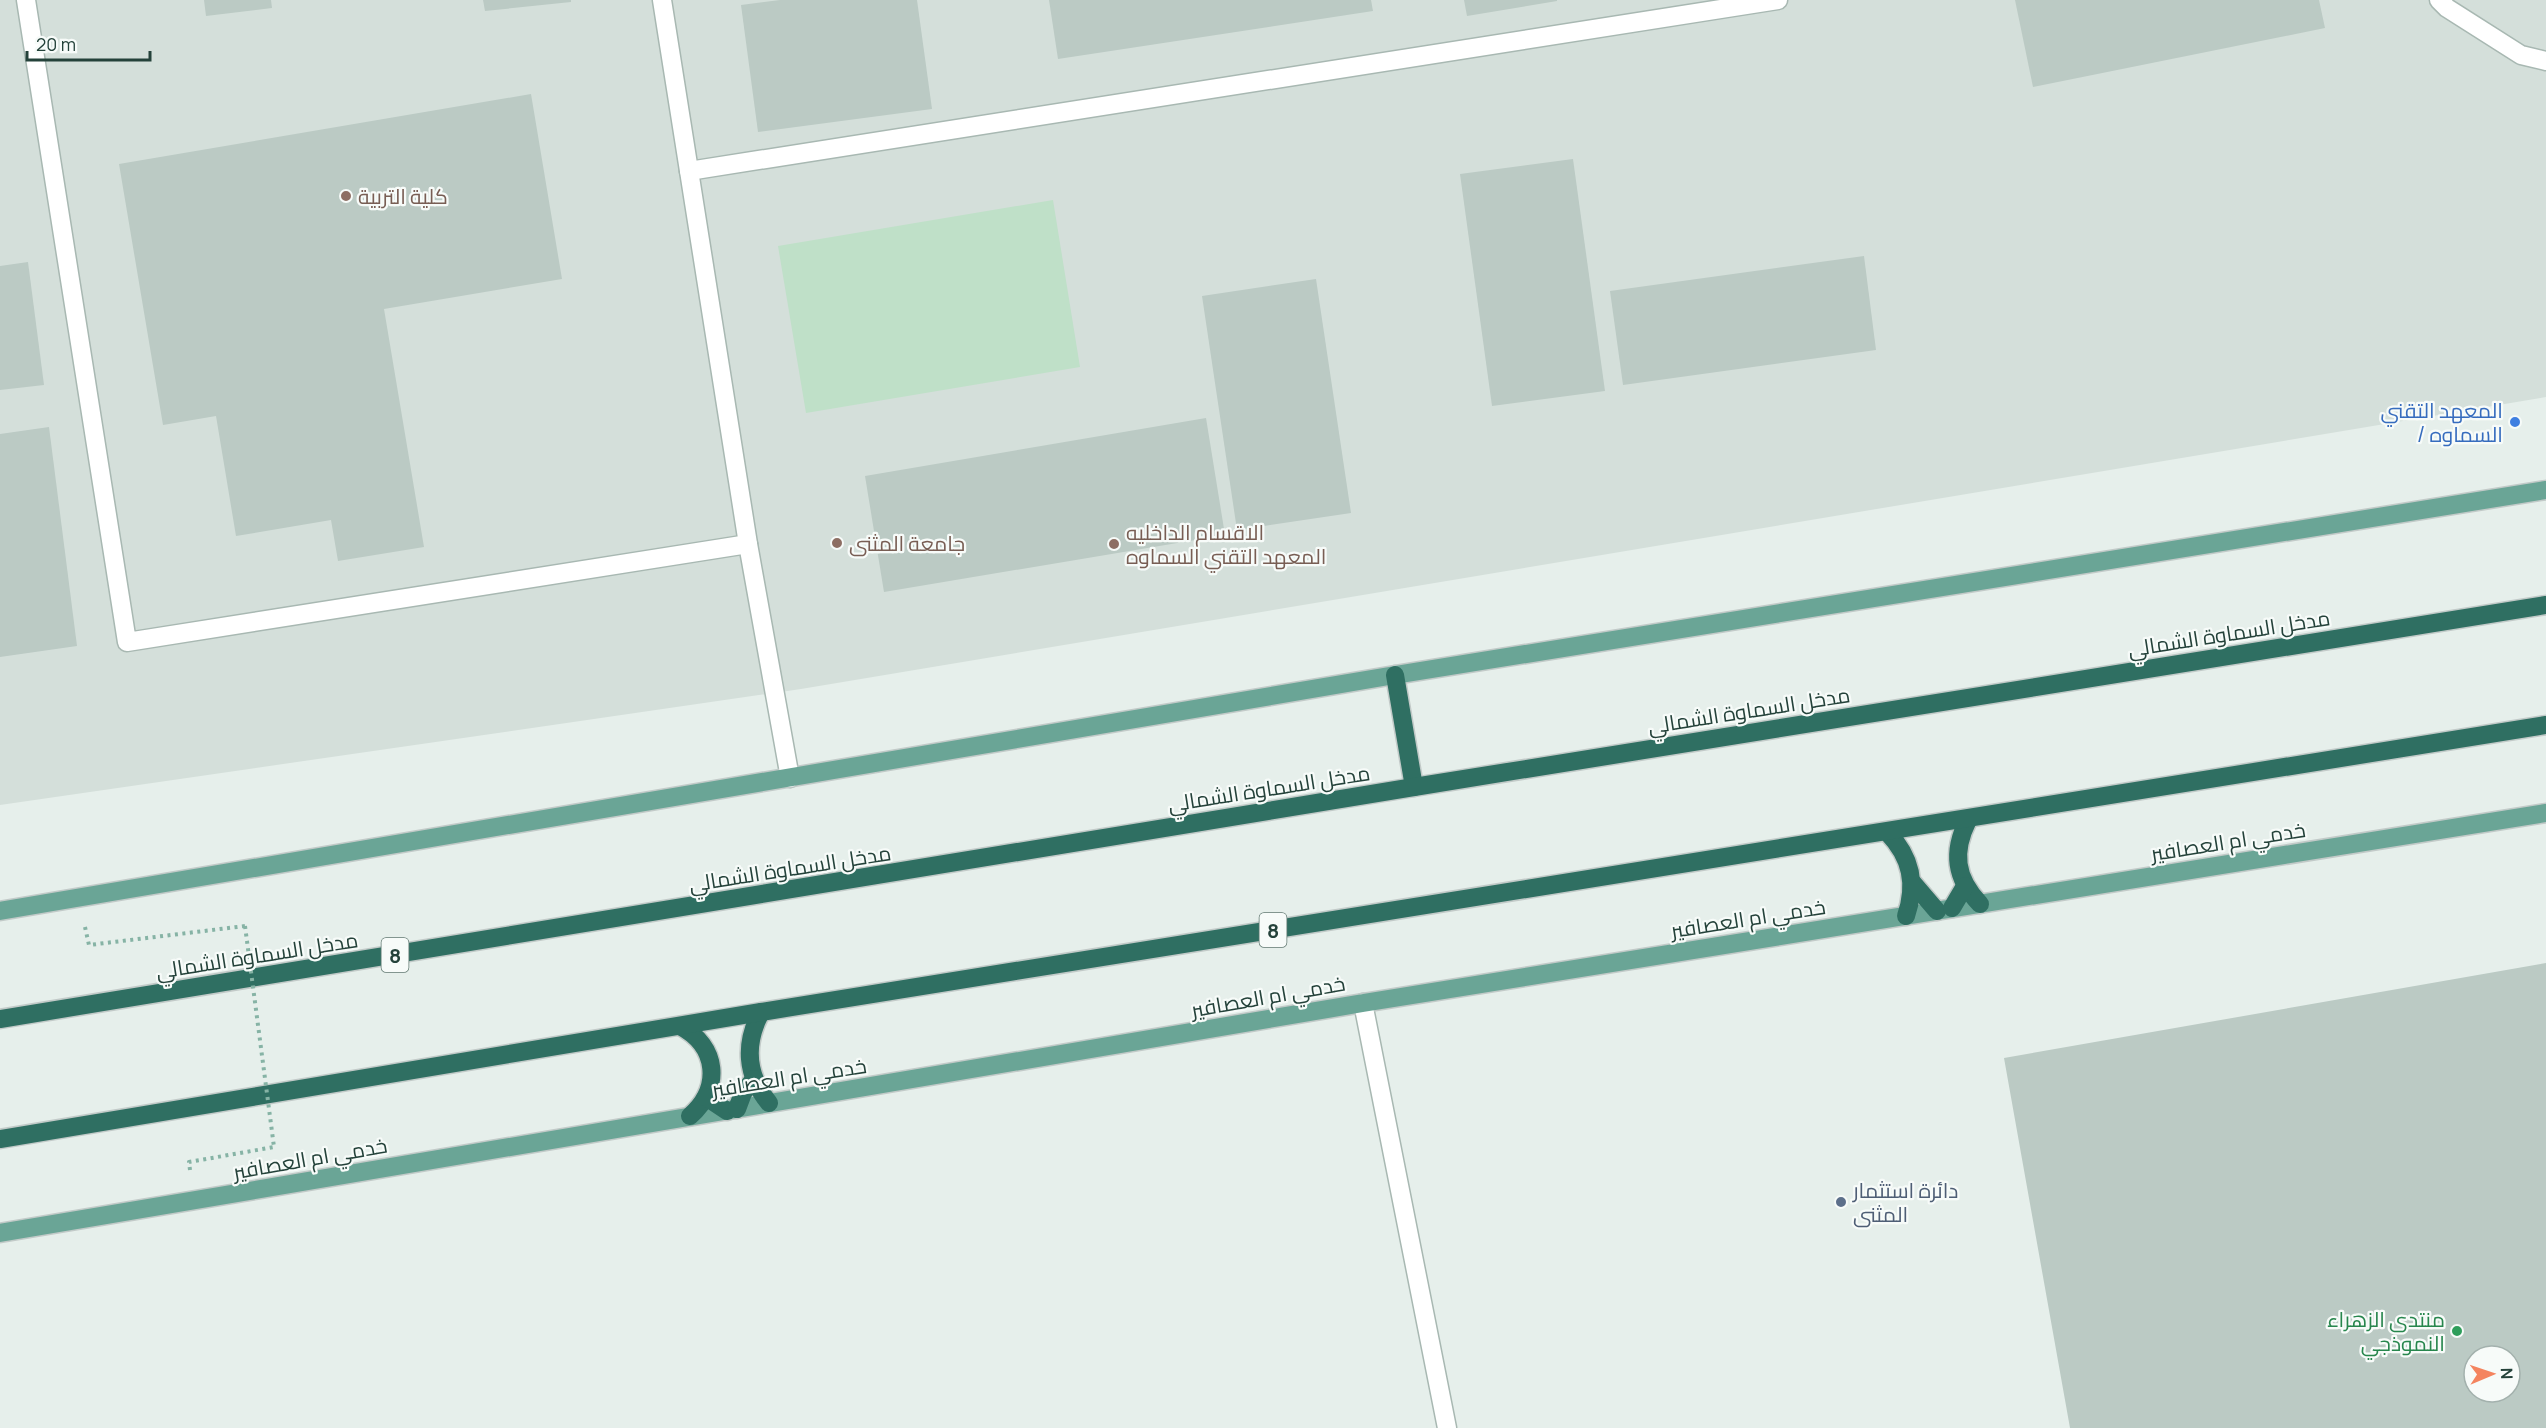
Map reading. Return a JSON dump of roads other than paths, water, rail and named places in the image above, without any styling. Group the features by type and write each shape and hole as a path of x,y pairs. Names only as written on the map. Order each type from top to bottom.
{"highway":[{"name":"مدخل السماوة الشمالي","path":"0,1019 1413,787 2546,605"},
{"path":"1395,675 1413,787"},
{"name":"8","path":"0,1139 761,1012 1968,820 2546,725"},
{"path":"1968,820 1958,845 1958,860 1965,886 1980,904"},
{"path":"1888,832 1905,855 1912,883 1905,916"},
{"path":"1912,883 1945,910 1965,886"},
{"path":"761,1012 752,1031 748,1051 754,1079 769,1103"},
{"path":"680,1026 696,1037 707,1052 712,1070 710,1089 699,1108 690,1116"},
{"path":"706,1097 715,1105 732,1110 754,1079"}],"main road":[{"path":"0,910 1395,675 2546,490"},
{"name":"خدمي ام العصافير","path":"0,1233 1363,1003 2546,813"}],"street":[{"path":"27,0 127,642 748,544"},
{"path":"662,0 748,544 790,778"},
{"path":"689,171 1778,0"},
{"path":"2439,0 2447,8 2521,55 2546,61"},
{"path":"1363,1003 1447,1428"}],"place":[{"name":"كلية التربية","path":"346,196"},
{"name":"المعهد التقني / السماوه","path":"2515,422"},
{"name":"جامعة المثنى","path":"837,543"},
{"name":"الاقسام الداخليه المعهد التقني السماوه","path":"1114,544"},
{"name":"دائرة استثمار المثنى","path":"1841,1202"},
{"name":"منتدى الزهراء النموذجي","path":"2457,1331"}]}
